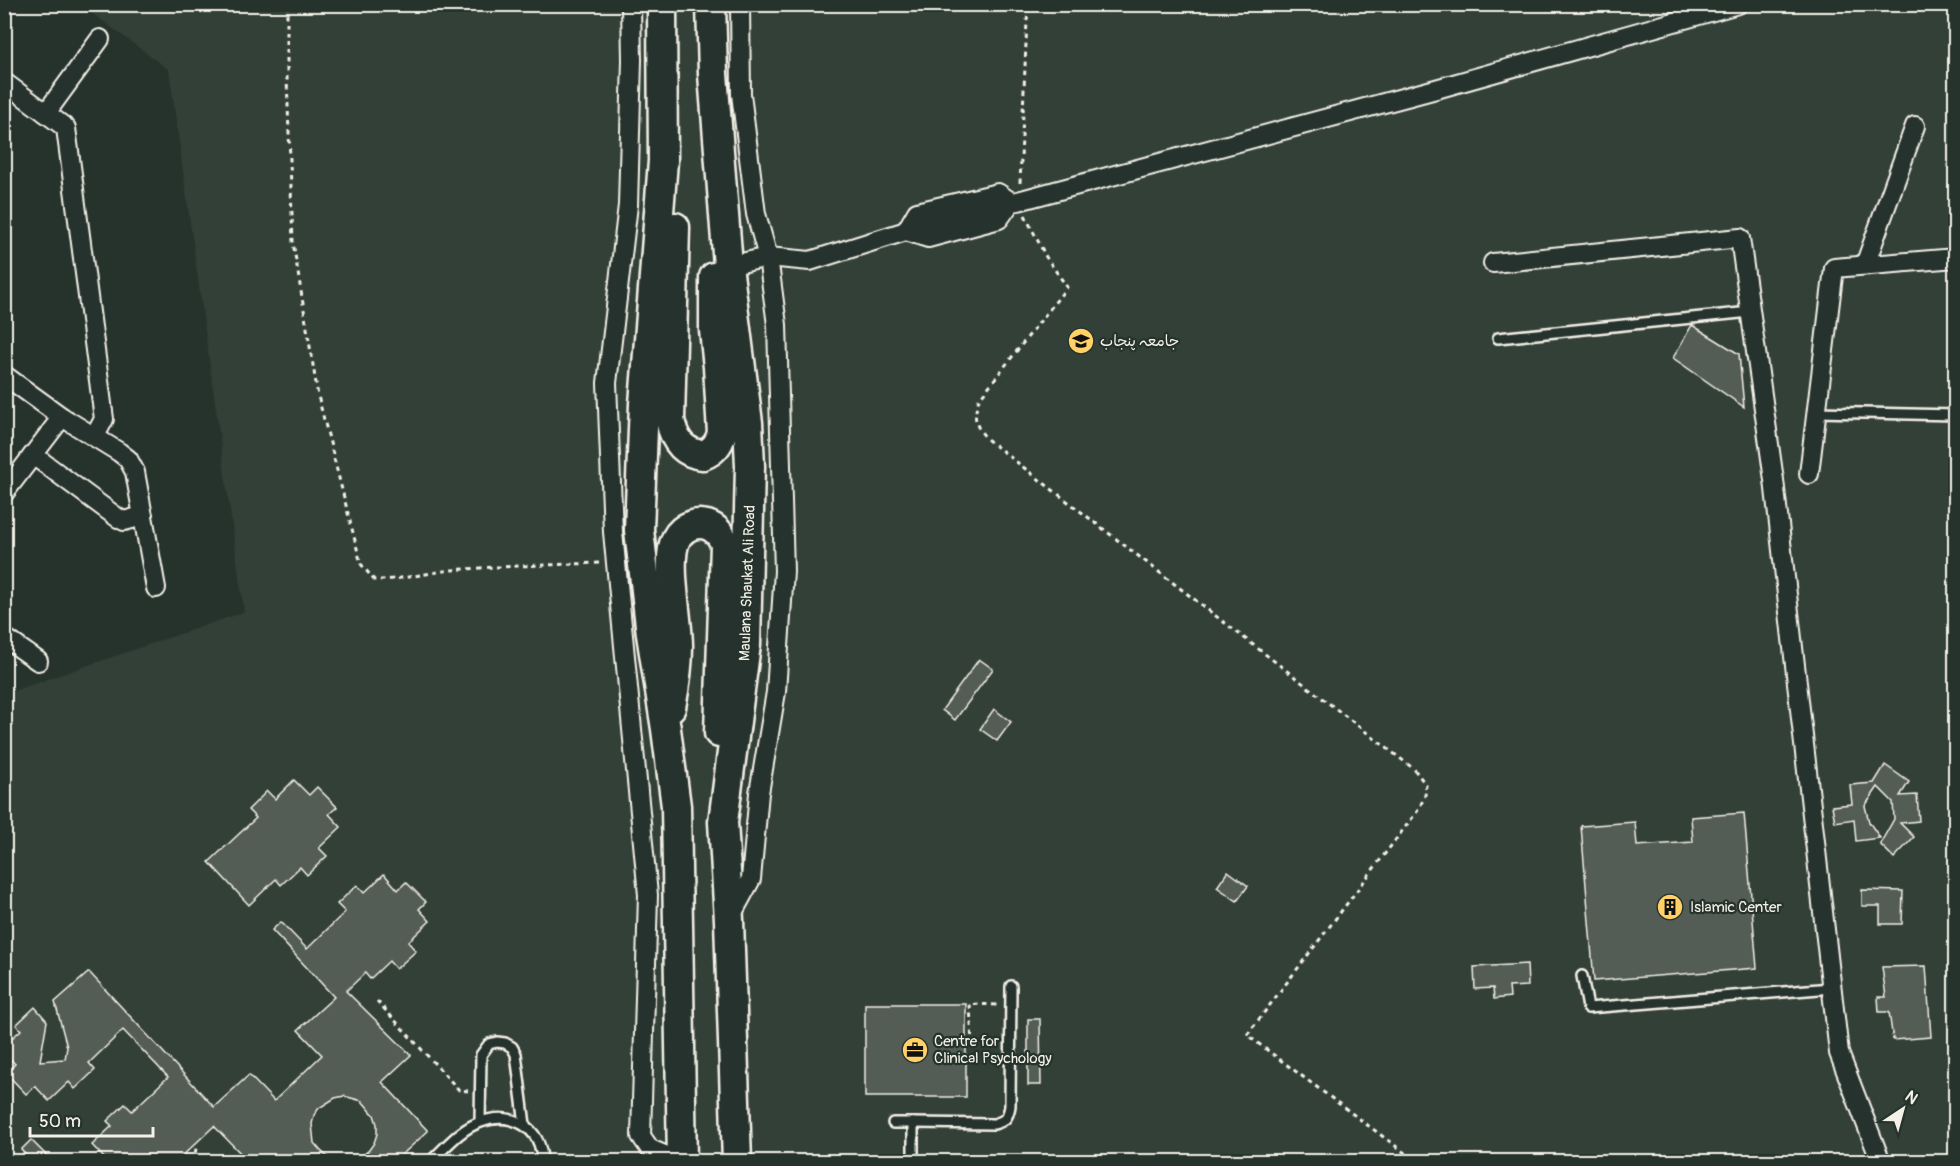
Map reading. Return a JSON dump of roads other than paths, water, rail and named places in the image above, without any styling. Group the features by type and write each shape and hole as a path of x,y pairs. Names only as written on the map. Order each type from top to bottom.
{"main road":[{"path":"662,4 663,161 644,404 639,530 651,634 676,806 682,1161"},
{"name":"Maulana Shaukat Ali Road","path":"711,4 721,179 728,266 748,423 750,491 746,644 723,822 729,920 737,1161"},
{"path":"663,161 675,223 670,420 673,434 679,443 687,451 703,455 714,449 722,433 714,330 714,275 721,179"},
{"path":"666,729 675,690 678,647 673,568 674,544 677,537 687,528 693,525 707,525 719,532 725,544 718,770 724,806"}],"street":[{"path":"631,4 632,60 628,205 606,383 613,532 648,895 641,1136 650,1149 682,1161"},
{"path":"729,920 751,879 759,793 776,692 784,571 777,325 768,257 756,214 741,94 740,4"},
{"path":"728,266 768,257 810,261 906,231 928,238 999,219 1015,202 1436,89 1738,4"},
{"path":"46,113 100,39"},
{"path":"4,82 66,128 104,419 95,436"},
{"path":"1865,265 1915,126"},
{"path":"906,231 917,212 998,193 1015,202"},
{"path":"1493,263 1740,238 1774,480 1839,1053 1881,1161"},
{"path":"1809,474 1834,268 1956,258"},
{"path":"4,375 62,417 128,459 135,472 156,588"},
{"path":"4,493 62,417"},
{"path":"33,455 118,518 124,521 142,516"},
{"path":"4,637 38,661"}],"lane":[{"path":"1498,338 1750,312"},
{"path":"1817,412 1956,415"},
{"path":"1582,976 1588,1008 1831,988"},
{"path":"893,1123 994,1124 1004,1122 1009,1115 1010,1107 1011,986"},
{"path":"480,1122 481,1055 489,1044 497,1042 512,1047 516,1054 525,1125"},
{"path":"430,1161 464,1131 480,1122 496,1118 511,1119 525,1125 534,1133 540,1143 542,1161"},
{"path":"913,1123 913,1161"}],"place":[{"name":"جامعہ پنجاب","path":"1081,341"},
{"name":"Islamic Center","path":"1670,907"},
{"name":"Centre for Clinical Psychology","path":"915,1050"}]}
